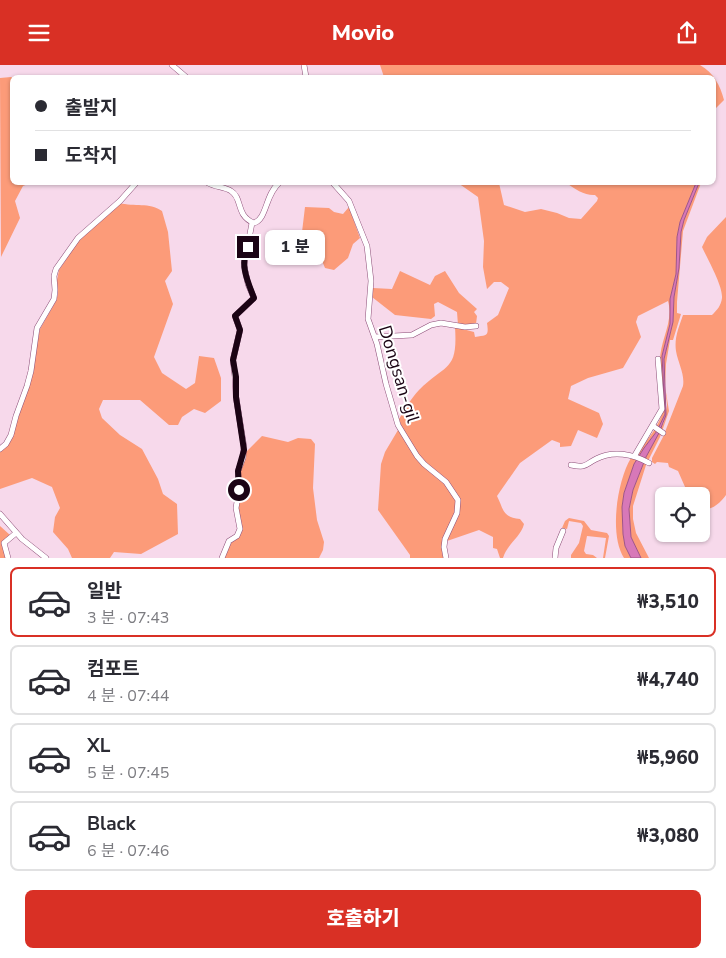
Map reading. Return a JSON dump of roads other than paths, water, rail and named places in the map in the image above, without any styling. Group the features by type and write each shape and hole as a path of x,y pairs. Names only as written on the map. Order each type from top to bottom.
{"street":[{"path":"172,65 184,75"},
{"path":"0,449 6,444 11,435 27,386 37,327 54,299 54,276 56,269 78,238 134,185"},
{"path":"212,185 230,187 238,199 240,211 252,223"},
{"path":"252,223 256,223 262,217 270,192 277,185"},
{"name":"Dongsan-gil","path":"335,185 349,201 368,246 371,281 368,315 386,384 402,432 421,461 446,482 458,500 457,513 444,539 446,558"},
{"path":"222,558 229,541 237,536 240,529 236,509 239,490 238,471 244,450 236,397 236,377 233,360 240,330 235,316 254,298 248,284 244,265 252,223"},
{"path":"375,337 408,336 437,324 465,327 476,326"},
{"path":"636,456 661,413 658,359"},
{"path":"654,427 662,432"},
{"path":"571,465 585,466 598,458 614,455 636,456 648,462"},
{"path":"0,515 11,537 46,558"},
{"path":"555,558 556,548 563,531"},
{"path":"8,558 4,546 11,537"}]}
